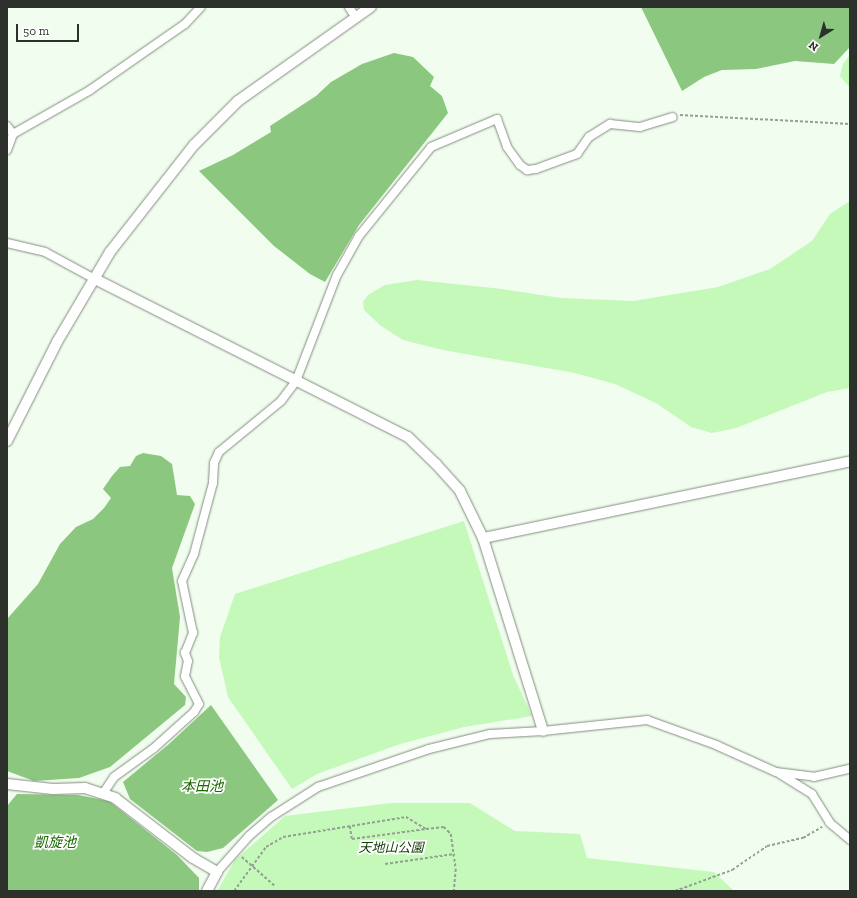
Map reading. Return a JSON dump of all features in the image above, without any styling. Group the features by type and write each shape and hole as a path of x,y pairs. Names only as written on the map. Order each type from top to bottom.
{"street":[{"path":"7,150 13,134 96,85 185,24 201,7"},
{"path":"349,7 356,18"},
{"path":"7,441 57,342 93,278 134,218 207,130 238,102 371,7"},
{"path":"104,792 114,777 154,748 194,712 199,704 185,676 188,661 185,653 193,633 182,581 194,554 213,483 214,463 219,452 281,401 296,381 337,275 359,236 431,147 497,119 507,147 520,165 527,170 536,169 577,154 589,137 610,124 640,127 672,117"},
{"path":"7,126 13,134"},
{"path":"7,243 45,252 93,278 408,437 460,491 483,538 543,731"},
{"path":"483,538 850,461"},
{"path":"207,891 217,872 249,836 288,804 318,787 340,778 429,749 490,734 543,731 647,720 716,745 776,772 812,794 830,822 850,840"},
{"path":"776,772 814,777 850,769"},
{"path":"7,784 53,789 85,788 104,792 133,811 193,858 217,872"}],"path":[{"path":"672,117 684,115 850,124"},
{"path":"234,891 266,848 283,837 406,817 426,829"},
{"path":"675,891 732,870 766,846 803,838 830,822"},
{"path":"350,826 352,840 444,827 451,834 456,869 455,890"},
{"path":"235,851 275,886"},
{"path":"385,864 454,854"}],"green space":[{"path":"850,55 850,88 840,76 843,64"},
{"path":"850,201 850,388 827,392 736,428 712,433 691,427 656,403 615,384 575,373 443,350 403,340 381,326 364,310 363,302 368,295 385,285 417,280 502,289 561,298 633,301 718,287 770,269 812,241 830,214"},
{"path":"464,521 513,675 532,716 464,727 400,744 317,774 292,789 228,697 219,657 220,637 235,594"},
{"name":"天地山公園","path":"391,803 470,803 515,831 580,834 587,858 714,872 734,891 217,891 235,860 285,816"}],"water":[{"path":"641,7 850,7 850,47 834,64 795,61 756,69 722,70 704,77 682,91"},
{"path":"394,53 413,57 434,77 430,86 442,96 448,113 359,225 325,282 310,274 274,246 199,171 233,155 271,132 270,126 316,96 331,82 362,64"},
{"path":"143,453 161,456 172,464 177,495 190,496 195,504 172,568 180,617 174,684 186,697 185,705 110,767 79,778 34,781 7,771 7,619 38,584 60,544 76,527 93,519 104,508 111,498 103,489 112,476 120,467 130,466 136,456"},
{"name":"本田池","path":"211,705 278,800 223,848 207,852 197,851 130,799 123,782 169,744"},
{"name":"凱旋池","path":"17,794 78,795 109,801 177,855 199,878 199,891 7,891 7,806"}]}
